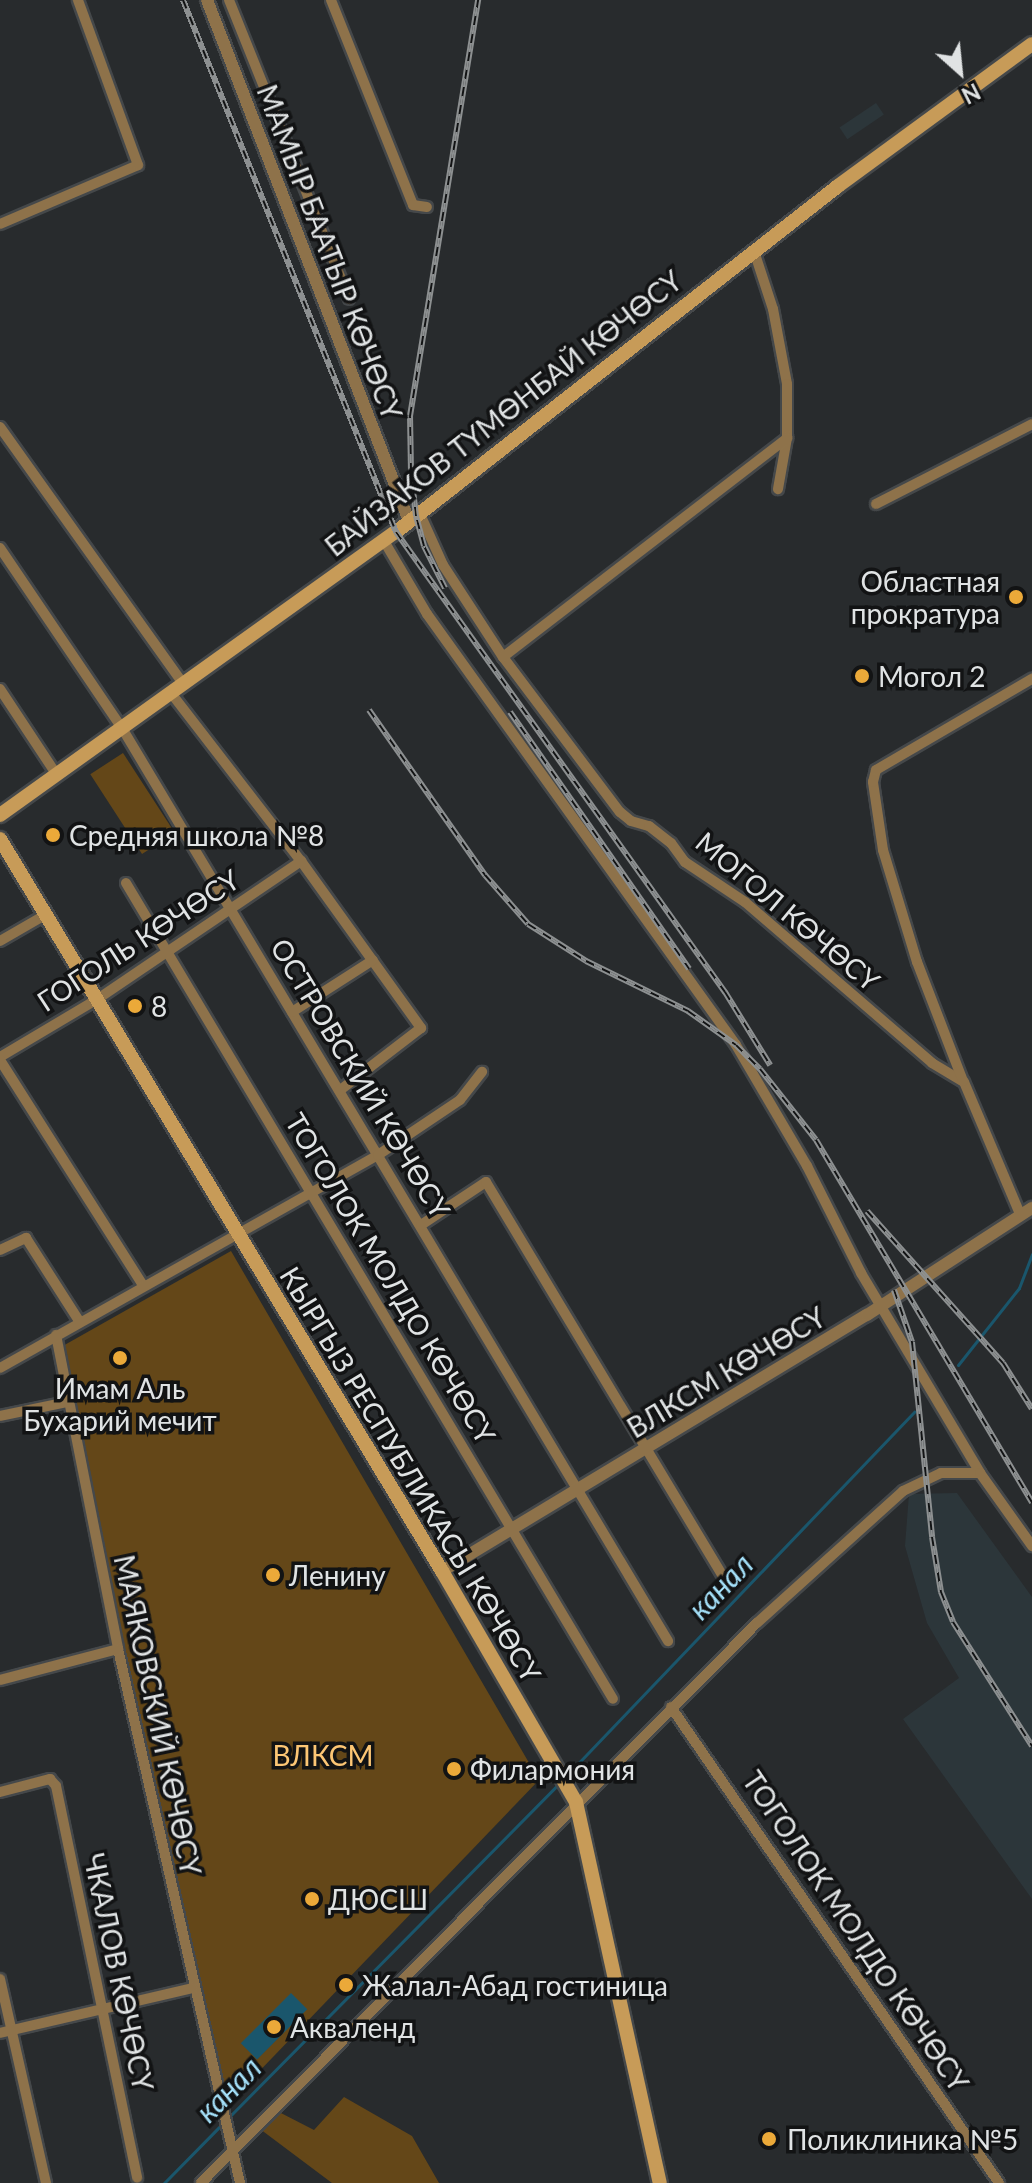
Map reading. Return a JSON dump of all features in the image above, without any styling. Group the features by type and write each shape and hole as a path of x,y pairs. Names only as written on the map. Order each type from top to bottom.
{"main road":[{"name":"БАЙЗАКОВ ТҮМӨНБАЙ КӨЧӨСҮ","path":"0,815 384,541 754,251 1032,44"},
{"name":"КЫРГЫЗ РЕСПУБЛИКАСЫ КӨЧӨСҮ","path":"0,839 235,1233 442,1571 576,1802 660,2183"}],"street":[{"path":"0,224 138,165 78,0"},
{"name":"МАМЫР БААТЫР КӨЧӨСҮ","path":"207,0 414,518"},
{"path":"229,0 349,299"},
{"path":"331,0 413,205 427,207"},
{"path":"754,251 773,309 787,384 787,438 778,489"},
{"path":"876,504 1032,424"},
{"path":"0,427 177,688 421,1028 339,1091"},
{"path":"503,657 787,438"},
{"name":"МОГОЛ КӨЧӨСҮ","path":"414,518 503,657 620,812 631,821 649,826 671,843 685,862 745,902 932,1063 964,1082"},
{"path":"384,541 427,614 736,1045 807,1166 880,1306 980,1473 1032,1546"},
{"name":"ОСТРОВСКИЙ КӨЧӨСҮ","path":"0,548 122,728 668,1641"},
{"path":"1026,1211 964,1082 917,962 891,878 873,782 876,770 1032,679"},
{"path":"0,689 57,775"},
{"name":"ГОГОЛЬ КӨЧӨСҮ","path":"0,1059 96,1000 301,861"},
{"name":"ТОГОЛОК МОЛДО КӨЧӨСҮ","path":"126,883 613,1699"},
{"path":"0,941 45,915"},
{"path":"292,1012 373,960"},
{"path":"0,1059 143,1285"},
{"path":"0,1368 378,1155 460,1100 482,1072"},
{"path":"421,1225 486,1182 726,1581"},
{"name":"ВЛКСМ КӨЧӨСҮ","path":"442,1571 880,1306 1026,1211"},
{"path":"0,1250 26,1238 79,1321"},
{"name":"МАЯКОВСКИЙ КӨЧӨСҮ","path":"56,1335 118,1649 193,1988 234,2150"},
{"path":"0,1416 67,1402"},
{"path":"201,2183 757,1623 903,1491 941,1473 980,1473"},
{"path":"0,1680 118,1649"},
{"name":"ТОГОЛОК МОЛДО КӨЧӨСҮ","path":"671,1707 999,2183"},
{"name":"ЧКАЛОВ КӨЧӨСҮ","path":"0,1792 50,1779 56,1786 137,2178"},
{"path":"0,1979 5,2032 46,2183"},
{"path":"5,2032 193,1988"},
{"path":"234,2150 240,2183"}],"shaded area":[{"path":"876,103 884,115 847,139 840,128"},
{"path":"957,1493 1032,1597 1032,1899 903,1719 959,1678 927,1623 905,1546 909,1494"}],"green space":[{"path":"123,753 175,833 142,854 90,774"},
{"name":"ВЛКСМ","path":"231,1251 539,1780 225,2107 186,1953 61,1347"},
{"path":"344,2097 412,2136 439,2183 332,2183 260,2129 277,2111 314,2130"}],"water":[{"name":"Акваленд","path":"291,1993 307,2009 257,2059 241,2043"}],"waterway":[{"path":"958,1365 1019,1288 1032,1254"},
{"name":"канал","path":"566,1776 914,1412"},
{"name":"канал","path":"228,2118 558,1784"},
{"name":"канал","path":"164,2183 223,2123"}],"railway":[{"path":"183,0 396,532 725,992 770,1065"},
{"path":"445,588 424,546 416,516 410,416 478,0"},
{"path":"369,710 485,875 528,924 586,961 688,1011 736,1045 760,1069 816,1140 1032,1503"},
{"path":"510,712 689,969"},
{"path":"867,1211 1003,1363 1032,1409"},
{"path":"894,1290 912,1342 932,1537 941,1592 953,1622 1032,1746"}],"place":[{"name":"Областная прократура","path":"1016,597"},
{"name":"Могол 2","path":"862,676"},
{"name":"Средняя школа №8","path":"53,835"},
{"name":"8","path":"135,1006"},
{"name":"Имам Аль Бухарий мечит","path":"120,1358"},
{"name":"Ленину","path":"273,1575"},
{"name":"Филармония","path":"454,1769"},
{"name":"ДЮСШ","path":"312,1899"},
{"name":"Жалал-Абад гостиница","path":"346,1985"},
{"name":"Акваленд","path":"274,2027"},
{"name":"Поликлиника №5","path":"769,2139"}]}
